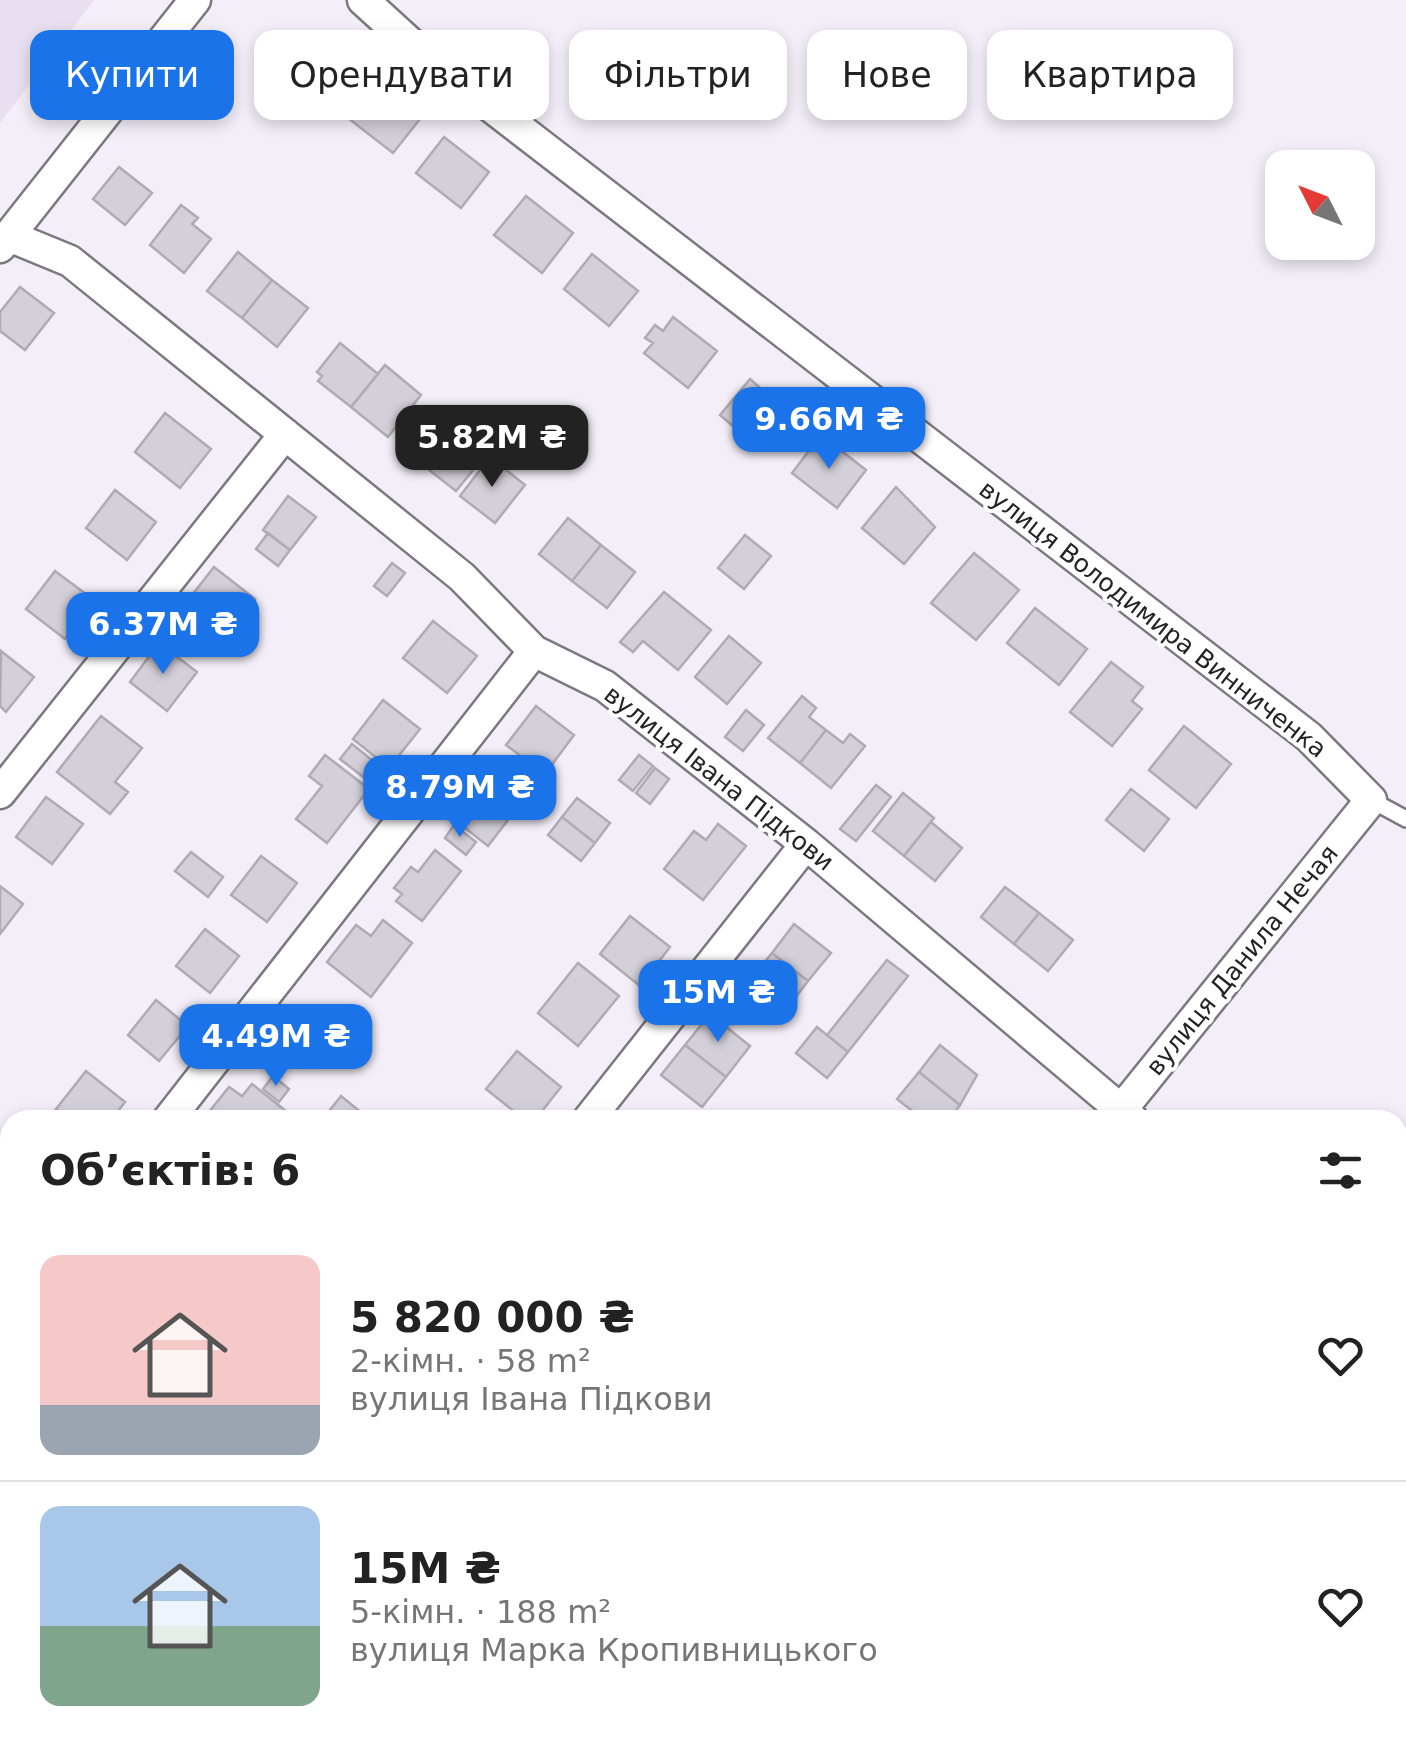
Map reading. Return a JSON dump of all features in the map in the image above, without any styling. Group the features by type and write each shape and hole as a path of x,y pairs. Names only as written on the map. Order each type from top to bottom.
{"street":[{"path":"4,241 195,0"},
{"name":"вулиця Володимира Винниченка","path":"363,0 420,52 1309,737 1371,800"},
{"name":"вулиця Івана Підкови","path":"4,241 70,261 462,576 534,652 605,686 806,844 1114,1110"},
{"path":"0,793 284,434"},
{"path":"176,1110 534,652"},
{"name":"вулиця Данила Нечая","path":"1127,1110 1371,800"},
{"path":"596,1110 806,844"}],"lane":[{"path":"1371,800 1406,820"}],"shaded area":[{"path":"0,0 94,0 71,30 30,30 30,84 0,123"}],"building":[{"path":"351,120 419,120 393,153"},
{"path":"444,137 489,172 461,208 416,173"},
{"path":"119,167 152,193 125,225 93,199"},
{"path":"526,196 573,233 542,273 494,235"},
{"path":"181,205 198,218 192,224 211,239 184,273 150,245"},
{"path":"238,252 272,280 242,318 207,291"},
{"path":"592,254 638,291 609,326 564,289"},
{"path":"272,280 308,308 277,347 242,318"},
{"path":"20,287 54,313 25,350 0,331 0,312"},
{"path":"673,317 717,351 688,388 644,353 653,343 645,338 655,325 663,331"},
{"path":"340,343 378,374 351,407 318,381 322,376 317,372"},
{"path":"385,365 421,395 388,437 351,407"},
{"path":"750,379 790,414 760,449 720,415"},
{"path":"165,413 211,449 180,488 135,452"},
{"path":"455,417 492,447 456,491 419,462"},
{"path":"821,435 866,470 837,508 792,473"},
{"path":"490,457 525,485 495,523 460,496"},
{"path":"896,487 935,527 904,564 862,528"},
{"path":"115,490 156,522 127,560 86,528"},
{"path":"288,496 316,517 290,550 263,530"},
{"path":"568,518 601,545 572,581 539,554"},
{"path":"268,533 290,550 278,566 256,549"},
{"path":"745,535 771,556 744,589 718,568"},
{"path":"601,545 635,572 607,608 572,581"},
{"path":"974,553 1019,590 976,640 931,603"},
{"path":"392,563 405,573 387,596 374,586"},
{"path":"214,567 255,599 228,633 206,615 200,623 181,609"},
{"path":"55,571 94,600 65,639 26,609"},
{"path":"664,592 711,630 678,670 643,641 633,652 620,642"},
{"path":"1035,608 1087,649 1059,685 1007,643"},
{"path":"433,621 477,656 447,693 403,658"},
{"path":"729,636 761,663 727,704 695,677"},
{"path":"159,643 197,672 167,711 130,682"},
{"path":"1,651 34,677 6,712 0,706"},
{"path":"1111,662 1143,687 1132,701 1142,709 1112,746 1070,712"},
{"path":"802,696 816,708 809,717 826,730 800,763 768,738"},
{"path":"383,700 420,729 389,768 353,739"},
{"path":"536,706 574,735 545,774 506,745"},
{"path":"746,710 764,725 743,751 725,737"},
{"path":"101,716 142,748 115,782 128,792 110,814 57,772"},
{"path":"1184,726 1231,764 1196,808 1149,770"},
{"path":"826,730 843,743 850,734 865,746 831,788 800,763"},
{"path":"352,744 378,765 367,780 340,759"},
{"path":"325,755 369,789 327,843 296,819 322,786 309,776"},
{"path":"639,755 653,766 633,791 619,780"},
{"path":"655,768 669,779 650,804 636,793"},
{"path":"481,778 518,807 488,846 451,817"},
{"path":"876,785 891,797 856,841 840,829"},
{"path":"1131,789 1169,819 1144,851 1106,820"},
{"path":"903,793 934,818 904,856 873,831"},
{"path":"46,797 83,824 52,864 16,837"},
{"path":"577,798 610,823 595,843 562,817"},
{"path":"562,817 595,843 581,861 548,835"},
{"path":"931,822 962,848 935,881 904,856"},
{"path":"718,824 746,846 703,900 664,869 694,831 706,840"},
{"path":"454,825 476,842 466,855 445,838"},
{"path":"435,850 461,871 422,921 396,901 402,894 394,888 411,867 418,872"},
{"path":"191,852 223,877 208,897 175,871"},
{"path":"261,856 297,883 267,922 231,895"},
{"path":"0,886 23,904 0,934"},
{"path":"1005,887 1039,913 1014,944 981,917"},
{"path":"1039,913 1073,940 1048,971 1014,944"},
{"path":"630,916 670,947 640,986 600,954"},
{"path":"383,920 412,943 371,997 327,962 356,925 371,936"},
{"path":"794,924 831,953 808,981 772,953"},
{"path":"205,929 239,956 210,993 176,966"},
{"path":"772,953 808,981 786,1010 749,981"},
{"path":"887,960 908,976 848,1052 827,1035"},
{"path":"578,963 619,996 578,1046 538,1013"},
{"path":"156,1000 188,1026 159,1061 128,1035"},
{"path":"307,1008 340,1034 312,1068 274,1038 292,1015 298,1020"},
{"path":"710,1014 750,1046 726,1077 685,1045"},
{"path":"817,1027 848,1052 827,1078 796,1053"},
{"path":"685,1045 726,1077 702,1107 661,1075"},
{"path":"940,1045 977,1075 960,1105 919,1072"},
{"path":"517,1051 561,1087 543,1110 512,1110 486,1089"},
{"path":"86,1071 125,1102 119,1110 56,1109"},
{"path":"919,1072 960,1105 956,1110 911,1110 897,1099"},
{"path":"273,1076 289,1089 279,1102 263,1089"},
{"path":"252,1084 284,1110 211,1110 229,1087 242,1096"},
{"path":"341,1096 358,1110 330,1110"}]}
